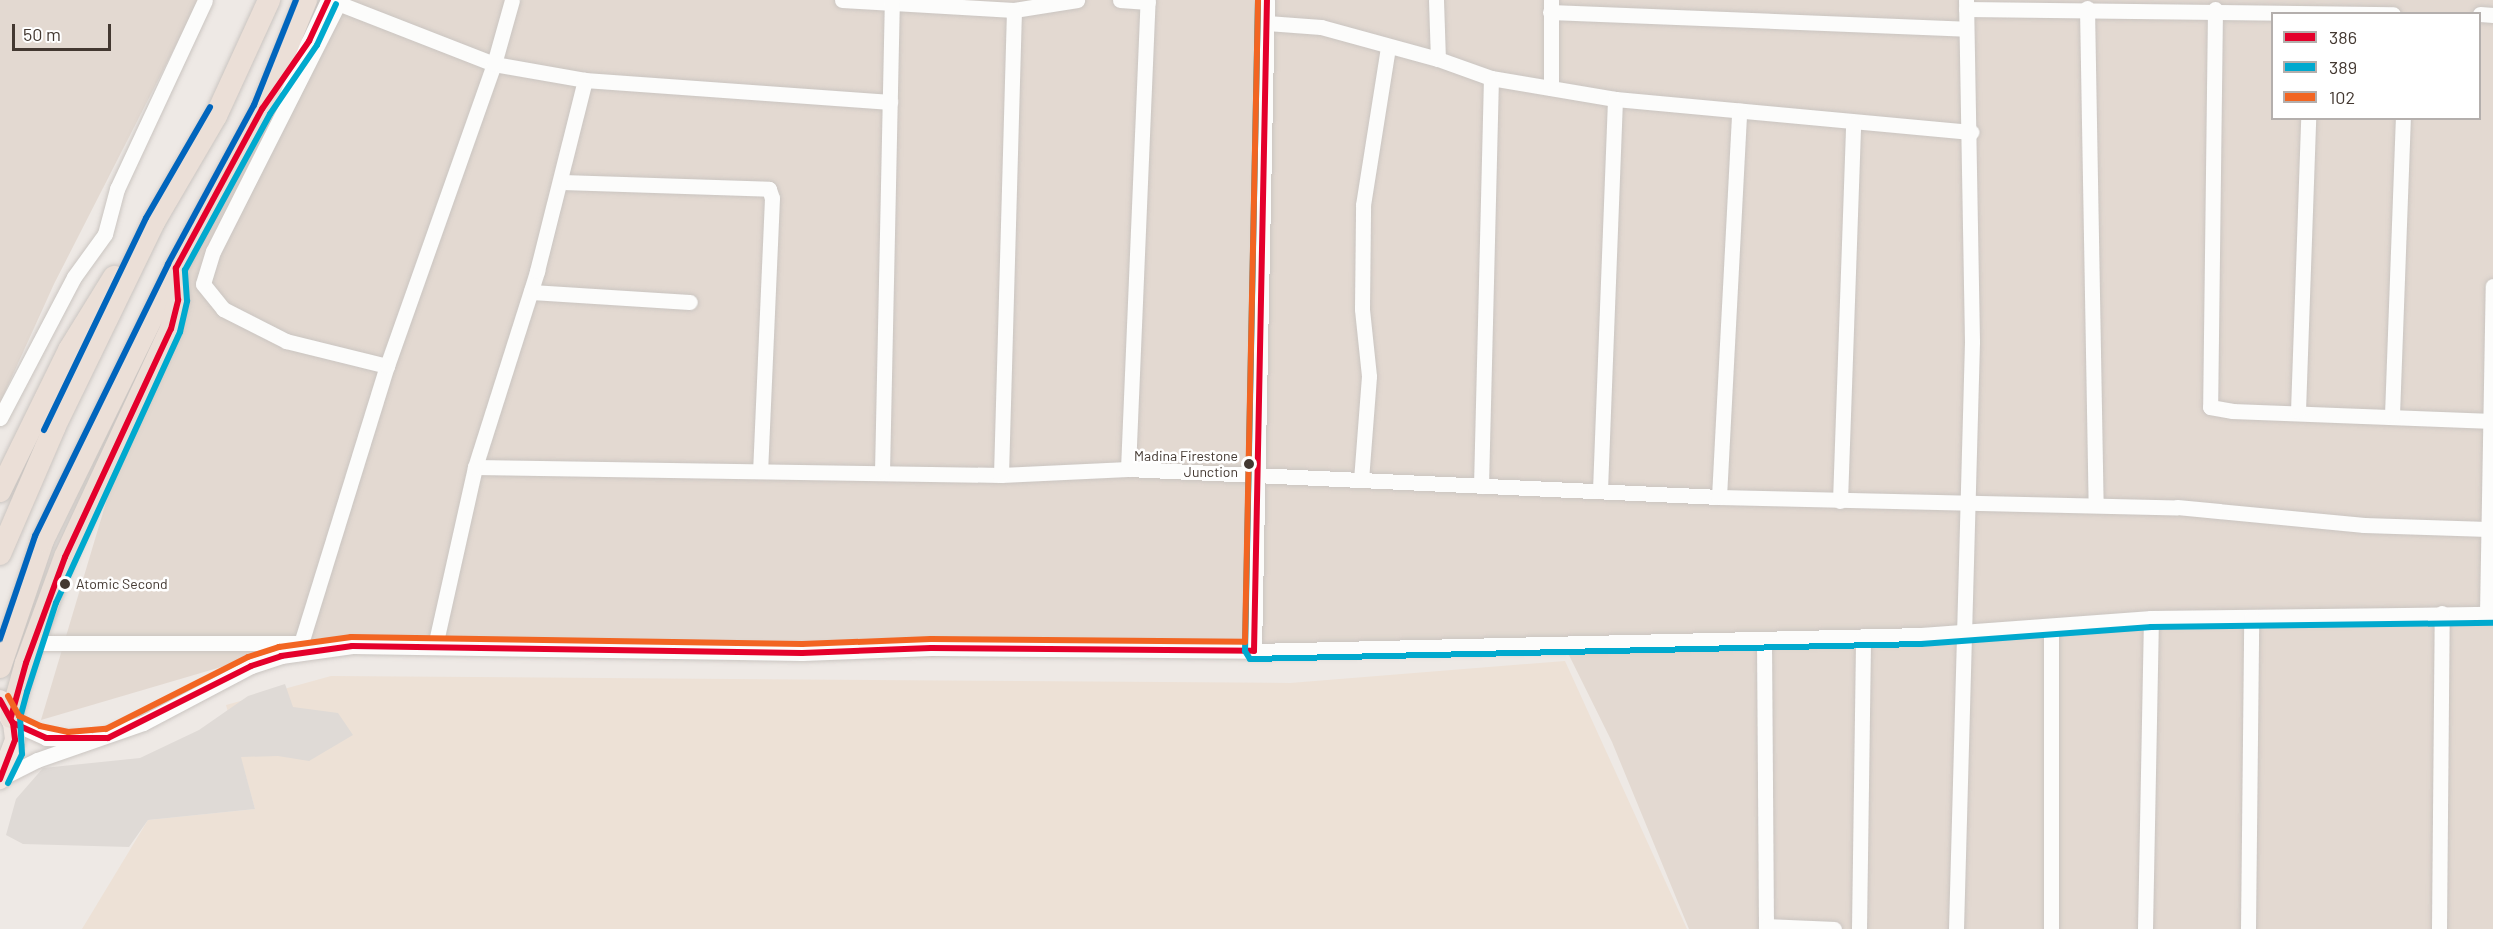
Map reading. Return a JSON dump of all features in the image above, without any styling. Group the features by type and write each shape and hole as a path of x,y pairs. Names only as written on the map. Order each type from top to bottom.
{"highway":[{"path":"0,491 86,320 154,222 216,116 269,0"},
{"path":"0,667 25,585 91,442 176,268 262,109 306,0"},
{"path":"0,554 55,426 154,222"},
{"path":"8,713 65,556 171,329 178,300 176,268"}],"main road":[{"path":"1,778 13,752 8,713"}],"street":[{"path":"0,418 74,277 105,234 117,189 206,0"},
{"path":"249,40 259,0"},
{"path":"299,648 387,366 494,64 512,0"},
{"path":"842,0 892,1 1014,10 1077,0"},
{"path":"1120,0 1148,1 1128,469"},
{"path":"1254,651 1267,0"},
{"path":"1436,0 1438,59"},
{"path":"882,472 892,1"},
{"path":"262,109 309,41 332,2"},
{"path":"332,2 494,64 585,80 890,102"},
{"path":"332,2 213,251 203,284 223,309 286,340 387,366"},
{"path":"1956,929 1962,633 1972,342 1971,132 1966,4 2311,12"},
{"path":"1551,88 1551,6 1966,29"},
{"path":"2087,8 2096,503"},
{"path":"2215,9 2210,407 2232,411 2298,411 2492,422"},
{"path":"1001,475 1014,10"},
{"path":"1267,23 1321,27 1438,59 1491,78 1615,99 1853,123 1971,132"},
{"path":"1361,480 1369,376 1362,309 1363,205 1388,46"},
{"path":"1481,486 1491,78"},
{"path":"435,646 475,467 531,292 562,183 585,80"},
{"path":"1600,490 1615,99"},
{"path":"1719,497 1738,111"},
{"path":"2298,411 2308,120"},
{"path":"2392,415 2403,120"},
{"path":"1840,501 1853,123"},
{"path":"562,183 769,189 772,198 760,471"},
{"path":"33,643 299,648 435,646 802,653 931,648 1254,651 1764,640 1962,633 2151,618 2490,614 2488,529 2493,286"},
{"path":"531,292 690,302"},
{"path":"475,467 1001,475 1128,469 1259,473 1719,497 1840,501 2096,503 2246,512 2364,525 2488,529"},
{"path":"2439,929 2442,613"},
{"path":"2247,929 2251,617"},
{"path":"2145,929 2151,618"},
{"path":"2051,627 2051,929"},
{"path":"1859,929 1863,636"},
{"path":"1764,640 1766,928 1834,929"},
{"path":"1,778 37,760 108,738 171,709 251,666 299,648"},
{"path":"8,713 46,738 108,738"}],"shaded area":[{"path":"0,0 199,0 54,284 0,403"},
{"path":"321,0 2493,0 2493,929 1689,929 1612,742 1563,643 799,660 320,638 41,720 176,268"},
{"path":"1565,661 1687,929 82,929 148,820 255,809 226,705 331,676 1290,683"},
{"path":"285,684 293,707 338,713 353,735 309,761 278,756 241,757 255,809 148,820 129,847 23,844 6,835 16,799 43,768 140,758 199,730 248,696"}],"transit line":[{"path":"0,639 35,536 168,264 254,105 296,0"},
{"name":"386","path":"11,717 26,663 65,557 171,329 178,300 176,268 262,109 309,41 328,0"},
{"name":"389","path":"1258,0 1245,651 1250,659 1921,644 2151,627 2493,623"},
{"name":"102","path":"8,696 19,716 40,726 68,732 106,729 248,657 279,647 351,637 802,644 931,639 1245,642 1258,0"},
{"name":"386","path":"13,723 46,738 108,738 251,666 281,656 352,646 802,653 931,648 1254,651 1267,0"},
{"name":"389","path":"8,783 22,754 20,718 56,603 180,332 187,301 185,270 270,114 317,45 336,4"},
{"path":"44,430 146,218 210,107"},
{"name":"386","path":"0,700 13,723 15,740 0,779"}],"place":[{"name":"Madina Firestone Junction","path":"1249,464"},
{"name":"Atomic Second","path":"65,584"}]}
